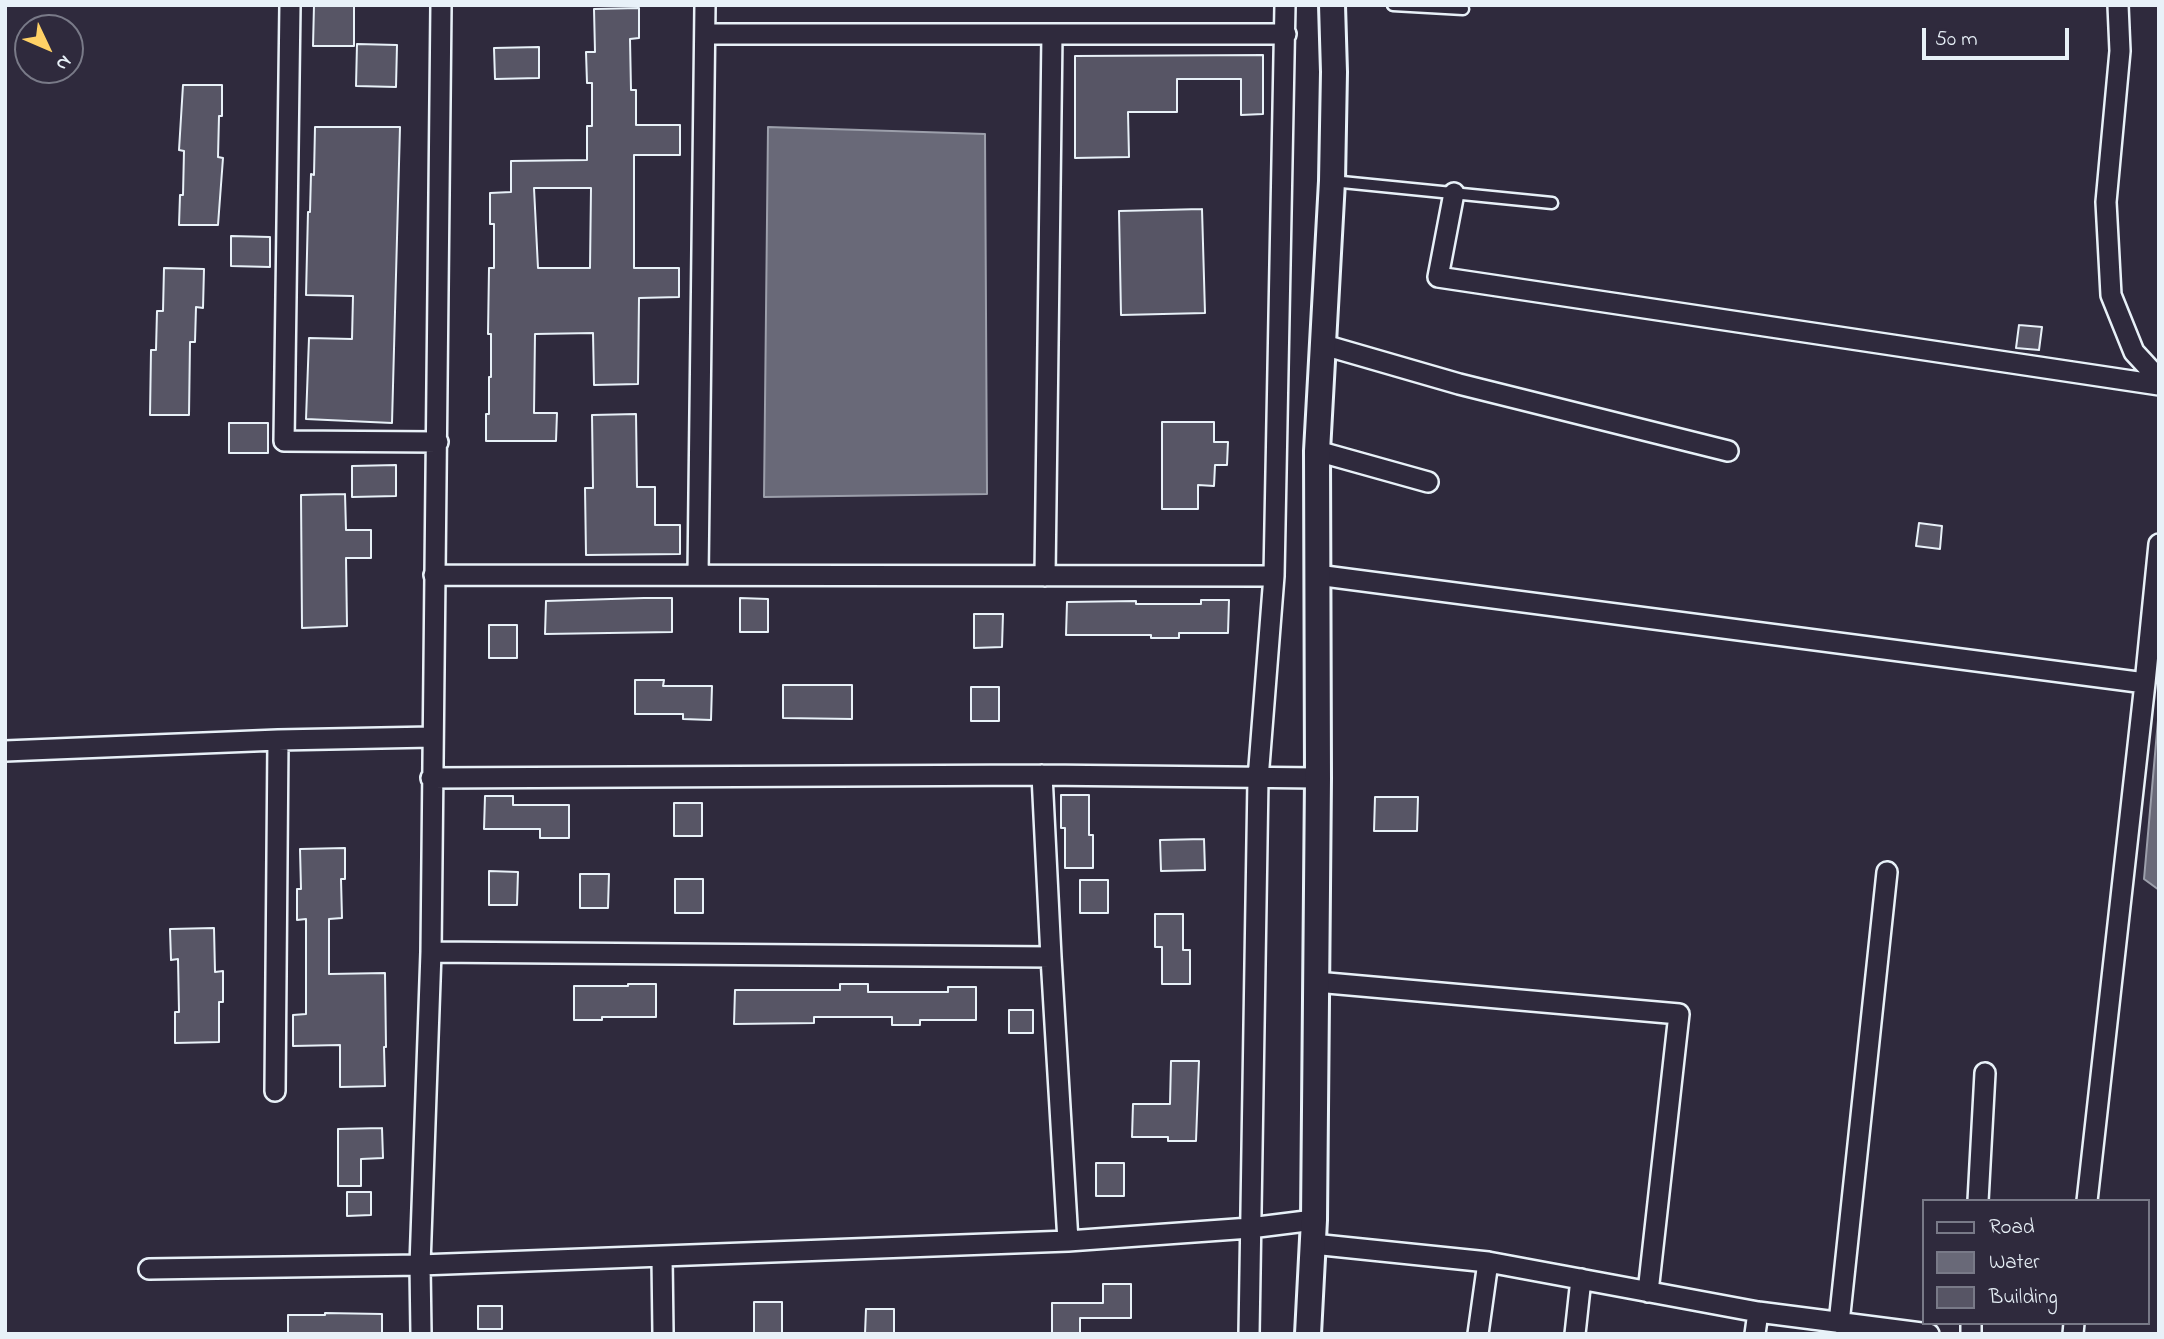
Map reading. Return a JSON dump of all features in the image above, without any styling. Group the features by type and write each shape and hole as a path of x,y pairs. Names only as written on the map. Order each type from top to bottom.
{"street":[{"path":"290,5 285,442 438,442"},
{"path":"421,1334 420,1265 431,951 441,5"},
{"path":"698,575 705,5"},
{"path":"1249,1334 1258,779 1274,576 1285,5"},
{"path":"1308,1334 1313,1232 1316,982 1317,451 1332,181 1332,5"},
{"path":"2118,5 2120,51 2106,202 2111,295 2134,352 2159,379"},
{"path":"705,34 1286,34"},
{"path":"1045,576 1052,34"},
{"path":"1454,193 1437,277 2159,385"},
{"path":"1324,345 1459,384 1728,451"},
{"path":"1317,451 1428,482"},
{"path":"2088,1199 2159,544"},
{"path":"433,575 1274,576"},
{"path":"1317,575 2146,683"},
{"path":"5,751 432,737"},
{"path":"275,1091 278,740"},
{"path":"431,778 1042,775 1318,778"},
{"path":"1042,775 1068,1241"},
{"path":"1839,1323 1887,872"},
{"path":"431,951 1051,957"},
{"path":"1316,982 1679,1014 1648,1292"},
{"path":"1978,1199 1985,1073"},
{"path":"149,1269 420,1265 662,1257 1068,1241 1250,1228 1313,1232 1758,1312 1929,1334"},
{"path":"662,1257 663,1334"},
{"path":"1478,1334 1488,1262"},
{"path":"1575,1334 1581,1279"},
{"path":"1755,1334 1758,1312"}],"lane":[{"path":"1393,5 1463,9"},
{"path":"1332,181 1552,203"}],"water":[{"path":"768,127 985,134 987,494 764,497"},
{"path":"2159,720 2159,890 2144,879"}],"building":[{"path":"314,5 354,5 354,46 313,46"},
{"path":"639,8 639,38 630,39 631,90 636,90 636,125 680,125 680,155 634,155 634,268 679,268 679,297 639,298 638,384 594,385 593,333 535,334 534,413 557,413 556,441 486,441 486,414 489,414 491,377 491,334 488,334 489,268 494,268 494,224 490,224 490,193 511,192 511,161 587,160 587,126 592,126 592,83 587,83 586,52 595,52 594,9","holes":["534,188 591,188 590,268 538,268"]},
{"path":"357,44 397,45 396,87 356,86"},
{"path":"539,47 539,78 495,79 494,48"},
{"path":"1263,55 1263,114 1241,115 1241,79 1177,79 1177,112 1128,112 1129,157 1075,158 1075,56"},
{"path":"183,85 222,85 218,157 223,158 218,225 179,225 180,195 183,195 184,151 179,150"},
{"path":"315,127 400,127 392,423 306,419 309,338 352,339 353,296 306,295 308,212 311,174 314,175"},
{"path":"1202,209 1205,313 1121,315 1119,211"},
{"path":"231,236 270,237 270,267 231,266"},
{"path":"164,268 204,269 203,308 196,307 195,342 190,342 189,415 150,415 151,350 156,350 157,311 163,311"},
{"path":"2019,325 2042,327 2039,350 2016,348"},
{"path":"636,414 637,487 655,487 655,525 680,525 680,554 586,555 585,488 593,488 592,415"},
{"path":"1162,422 1214,422 1214,442 1228,442 1227,465 1215,465 1214,486 1198,485 1198,509 1162,509"},
{"path":"229,423 268,423 268,453 229,453"},
{"path":"396,465 396,496 352,497 352,466"},
{"path":"345,494 346,530 371,530 371,558 346,558 347,626 302,628 301,495"},
{"path":"1919,523 1942,526 1940,549 1916,546"},
{"path":"672,598 672,632 545,634 546,601"},
{"path":"740,598 768,599 768,632 740,632"},
{"path":"1201,600 1229,600 1228,633 1179,633 1179,638 1151,638 1151,635 1066,635 1067,602 1201,604"},
{"path":"974,614 1003,614 1002,647 974,648"},
{"path":"489,625 517,625 517,658 489,658"},
{"path":"635,680 664,680 663,686 712,686 711,720 683,719 683,714 635,714"},
{"path":"783,685 852,685 852,719 783,718"},
{"path":"971,687 999,687 999,721 971,721"},
{"path":"1061,795 1089,795 1089,835 1093,835 1093,868 1065,868 1065,828 1061,828"},
{"path":"485,796 513,796 513,805 569,805 569,838 540,838 540,829 484,829"},
{"path":"1375,797 1418,797 1417,831 1374,831"},
{"path":"674,803 702,803 702,836 674,836"},
{"path":"1204,839 1205,870 1161,871 1160,840"},
{"path":"345,848 345,879 341,879 342,918 329,919 329,974 385,973 385,1086 340,1087 340,1045 293,1046 293,1015 306,1014 306,919 297,920 297,889 301,889 300,849"},
{"path":"489,871 518,872 517,905 489,905"},
{"path":"580,874 609,874 608,908 580,908"},
{"path":"675,879 703,879 703,913 675,913"},
{"path":"1080,880 1108,880 1108,913 1080,913"},
{"path":"1155,914 1183,914 1183,950 1190,950 1190,984 1162,984 1162,947 1155,947"},
{"path":"214,928 215,972 223,971 223,1002 219,1002 219,1042 175,1043 175,1012 179,1012 178,959 171,960 170,929"},
{"path":"656,984 656,1017 574,1020 574,986"},
{"path":"840,984 868,984 868,992 948,992 948,987 976,987 976,1020 920,1020 920,1025 892,1025 892,1017 814,1017 814,1023 734,1024 735,990 840,990"},
{"path":"1009,1010 1033,1010 1033,1033 1009,1033"},
{"path":"1171,1061 1199,1061 1196,1141 1168,1141 1168,1137 1132,1137 1133,1104 1170,1104"},
{"path":"382,1128 383,1158 361,1159 361,1186 338,1186 338,1129"},
{"path":"1096,1163 1124,1163 1124,1196 1096,1196"},
{"path":"347,1192 371,1192 371,1215 347,1216"},
{"path":"1103,1284 1131,1284 1131,1318 1080,1318 1080,1334 1052,1334 1052,1303 1103,1303"},
{"path":"754,1302 782,1302 782,1334 754,1334"},
{"path":"478,1306 502,1306 502,1329 478,1329"},
{"path":"866,1309 894,1309 894,1334 865,1334"},
{"path":"382,1314 382,1334 288,1334 288,1315"}]}
